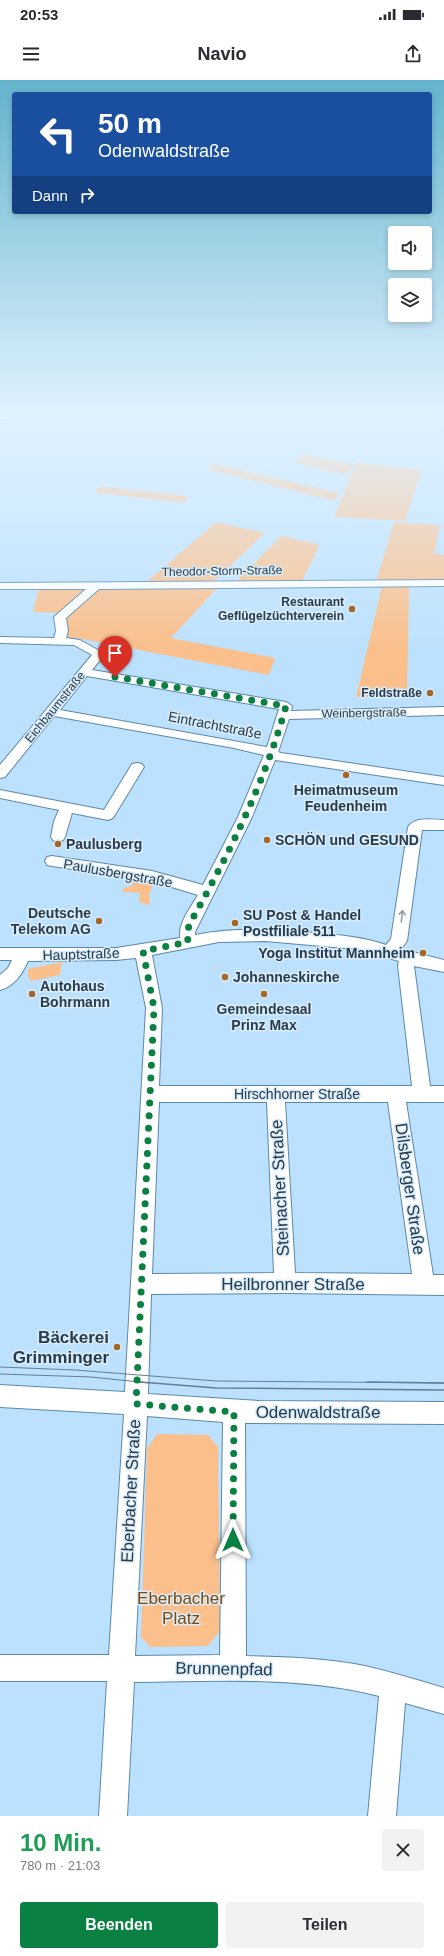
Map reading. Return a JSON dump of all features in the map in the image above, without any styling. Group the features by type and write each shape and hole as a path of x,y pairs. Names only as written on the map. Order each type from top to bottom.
{"street":[{"name":"Theodor-Storm-Straße","path":"0,586 444,583"},
{"path":"0,640 59,642 62,631 60,617 95,586"},
{"name":"Eichbaumstraße","path":"0,774 99,654 76,642 59,642"},
{"name":"Weinbergstraße","path":"84,672 285,710 444,711"},
{"path":"188,942 187,932 190,923 233,843 276,744 285,710"},
{"name":"Eintrachtstraße","path":"51,712 234,744 278,757 444,781"},
{"path":"0,794 108,815 137,767"},
{"name":"Paulusbergstraße","path":"58,837 61,821 67,807"},
{"path":"389,952 399,941 415,827 423,824 444,825"},
{"name":"Paulusbergstraße","path":"52,861 146,875 207,892"},
{"name":"Hauptstraße","path":"0,954 108,954 143,951 234,935 285,936 357,943 408,958 444,966"},
{"name":"Eberbacher Straße","path":"113,1816 136,1404 154,1008 143,951"},
{"path":"0,984 14,972 22,955"},
{"path":"408,958 406,966 422,1094"},
{"name":"Hirschhorner Straße","path":"150,1094 444,1094"},
{"name":"Steinacher Straße","path":"276,1094 285,1283"},
{"name":"Dilsberger Straße","path":"396,1094 434,1285"},
{"name":"Heilbronner Straße","path":"141,1284 285,1283 434,1285"},
{"name":"Odenwaldstraße","path":"0,1396 49,1397 234,1412 444,1413"},
{"path":"233,1668 234,1412"},
{"name":"Brunnenpfad","path":"0,1668 103,1667 121,1669 233,1668 297,1670 354,1677 393,1686 444,1701"},
{"path":"382,1816 393,1686"}],"green space":[{"path":"97,491 144,491 189,496 185,503 96,493"},
{"path":"294,491 331,491 340,493 335,501"},
{"path":"344,491 415,491 405,521 334,517"},
{"path":"216,522 265,533 212,583 144,584"},
{"path":"394,522 440,525 434,554 444,555 444,581 376,582"},
{"path":"281,536 319,546 302,581 235,583"},
{"path":"219,586 171,638 275,658 269,675 77,638 70,641 65,641 60,613 33,612 39,587"},
{"path":"382,586 409,586 407,695 356,697"},
{"path":"133,882 153,885 149,894 150,905 139,902 140,893 122,892 124,888 132,886"},
{"path":"62,962 60,975 31,981 28,976 28,969"},
{"name":"Eberbacher Platz","path":"157,1434 208,1435 218,1447 220,1631 208,1646 150,1647 141,1637 147,1449"}],"tram line":[{"path":"0,1367 75,1370 216,1381 444,1383 367,1382"},
{"path":"0,1374 91,1377 149,1383"},
{"path":"140,1382 216,1388 444,1390"}],"place":[{"name":"Restaurant Geflügelzüchterverein","path":"352,609"},
{"name":"Feldstraße","path":"430,693"},
{"name":"Heimatmuseum Feudenheim","path":"346,775"},
{"name":"SCHÖN und GESUND","path":"267,840"},
{"name":"Paulusberg","path":"58,844"},
{"name":"Deutsche Telekom AG","path":"99,921"},
{"name":"SU Post & Handel Postfiliale 511","path":"235,923"},
{"name":"Yoga Institut Mannheim","path":"423,953"},
{"name":"Johanneskirche","path":"225,977"},
{"name":"Autohaus Bohrmann","path":"32,994"},
{"name":"Gemeindesaal Prinz Max","path":"264,994"},
{"name":"Bäckerei Grimminger","path":"117,1347"}],"route":[{"path":"115,677 286,706 276,744 265,764 244,820 190,923 187,932 188,942 143,951 154,1008 136,1404 234,1412 233,1540"}]}
